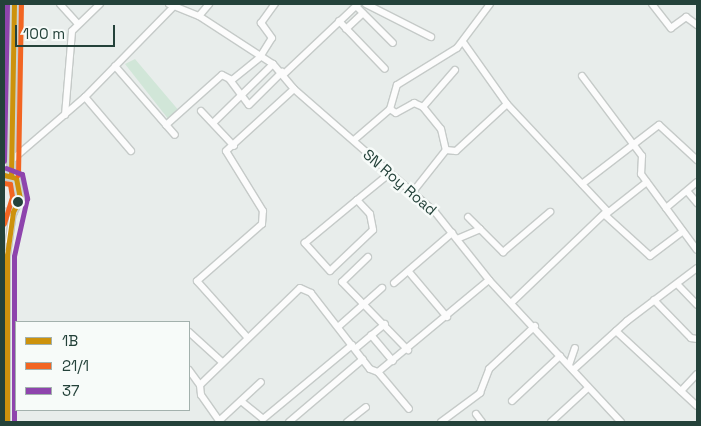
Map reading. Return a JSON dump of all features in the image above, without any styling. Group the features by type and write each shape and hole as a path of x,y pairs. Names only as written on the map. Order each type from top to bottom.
{"main road":[{"path":"4,216 13,212 20,188 7,175 13,159 14,4"}],"street":[{"path":"60,4 77,23"},
{"path":"65,115 70,37 77,23 100,4"},
{"path":"199,16 209,4"},
{"path":"230,80 260,57 272,38 261,23 275,4"},
{"path":"366,4 431,37"},
{"path":"354,140 390,109 398,85 463,42 490,4"},
{"path":"652,4 671,28 686,17 697,25"},
{"path":"166,125 222,75 230,80 242,97 252,104 357,5 392,43"},
{"path":"13,159 85,97 171,6"},
{"name":"SN Roy Road","path":"171,6 199,16 273,64 283,73 294,89 354,140 452,233 489,280 513,301 620,422"},
{"path":"346,29 363,13"},
{"path":"339,21 384,69"},
{"path":"463,42 507,104 607,211 603,216"},
{"path":"213,123 242,97 273,64"},
{"path":"114,66 175,135"},
{"path":"422,107 455,70"},
{"path":"582,76 642,156 640,170 683,231 695,242 697,250"},
{"path":"247,337 197,281 262,224 265,216 226,151 234,146 294,89"},
{"path":"85,97 131,151"},
{"path":"390,109 396,113 414,103 422,107 441,129 446,150"},
{"path":"446,150 456,151 507,104"},
{"path":"201,111 234,146"},
{"path":"582,184 663,125 697,160"},
{"path":"412,193 446,150"},
{"path":"357,200 370,214 373,230 330,271 305,243 388,174"},
{"path":"513,301 603,216 648,182"},
{"path":"666,208 697,182"},
{"path":"687,191 697,202"},
{"path":"7,422 5,248 13,212"},
{"path":"468,217 503,252 550,212"},
{"path":"603,216 650,256 683,231"},
{"path":"457,239 480,229"},
{"path":"394,283 452,233"},
{"path":"368,257 342,282 386,324 408,350"},
{"path":"571,368 654,300 697,268"},
{"path":"409,272 447,317"},
{"path":"378,372 408,350 489,280"},
{"path":"677,284 697,305"},
{"path":"200,385 247,337 300,288 311,293 363,359 378,372 409,409"},
{"path":"338,327 382,288"},
{"path":"654,300 691,338 697,339"},
{"path":"240,401 263,419 353,347 386,324"},
{"path":"441,422 480,393 489,369 535,326"},
{"path":"616,331 680,391 697,404"},
{"path":"190,333 222,362"},
{"path":"371,335 392,361"},
{"path":"571,368 575,348"},
{"path":"512,400 560,356"},
{"path":"289,422 363,359"},
{"path":"190,371 200,385 201,395 220,421 261,382"},
{"path":"680,391 697,374"},
{"path":"553,422 588,388"},
{"path":"347,422 366,407"},
{"path":"476,414 482,422"}],"green space":[{"path":"135,59 180,112 169,120 125,64"}],"transit line":[{"name":"37","path":"4,161 7,4"},
{"name":"1B","path":"11,175 14,4"},
{"name":"21/1","path":"18,175 21,4"},
{"name":"37","path":"6,168 22,174 27,198 14,256 14,422"},
{"name":"1B","path":"4,175 16,178 20,198 13,212 7,255 7,422"},
{"name":"21/1","path":"4,183 10,184 12,197 4,224"}]}
